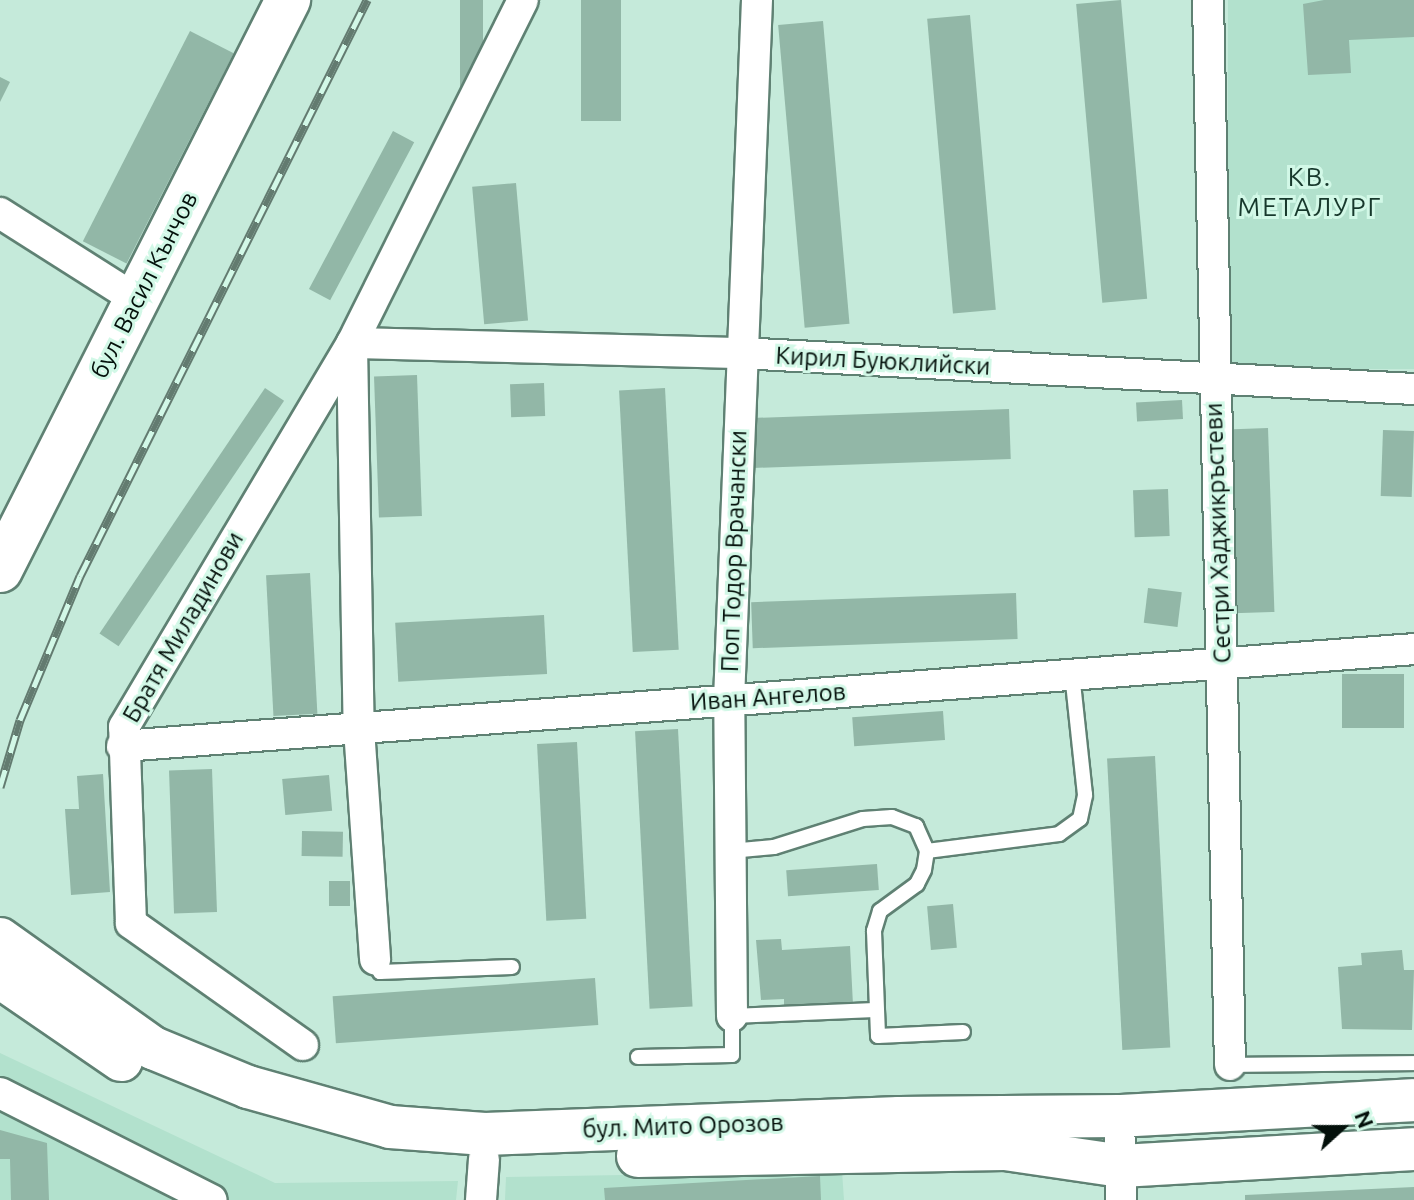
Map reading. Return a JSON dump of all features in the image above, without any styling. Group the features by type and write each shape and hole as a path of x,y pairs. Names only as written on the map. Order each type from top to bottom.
{"main road":[{"name":"бул. Васил Кънчов","path":"0,570 288,0"},
{"name":"бул. Мито Орозов","path":"0,939 153,1048 248,1087 390,1127 485,1134 899,1118 1119,1116 1414,1100"},
{"name":"бул. Мито Орозов","path":"0,977 96,1046 182,1092 326,1139 484,1159 1005,1149 1121,1183 1414,1149"}],"street":[{"name":"Братя Миладинови","path":"303,1045 131,923 122,746 130,711 352,343 523,0"},
{"name":"Поп Тодор Врачански","path":"732,1016 729,700 740,353 757,0"},
{"name":"Сестри Хаджикръстеви","path":"1208,0 1230,1065"},
{"path":"0,213 137,300"},
{"name":"Братя Миладинови","path":"352,343 359,729 375,959"},
{"name":"Кирил Буюклийски","path":"352,343 740,353 1414,389"},
{"name":"Иван Ангелов","path":"122,746 1414,649"},
{"path":"0,1093 212,1200"},
{"path":"1119,1116 1121,1183"},
{"path":"481,1200 484,1159"}],"lane":[{"path":"927,851 1059,834 1080,819 1085,795 1072,674"},
{"path":"730,851 774,847 863,819 892,817 916,826 927,851 917,884 880,911 874,931 878,1036 963,1032"},
{"path":"375,959 380,972 512,967"},
{"path":"732,1016 875,1010"},
{"name":"Поп Тодор Врачански","path":"638,1057 732,1055 732,1016"},
{"path":"1230,1065 1414,1063"}],"shaded area":[{"path":"1228,0 1414,0 1414,369 1228,369"},
{"path":"0,1053 275,1183 458,1181 456,1200 0,1200"},
{"path":"842,1171 844,1200 505,1200 506,1177"}],"building":[{"path":"460,0 483,0 483,117 460,117"},
{"path":"581,0 621,0 621,121 581,121"},
{"path":"1121,0 1147,299 1102,303 1076,4"},
{"path":"1324,0 1414,0 1414,37 1349,40 1351,73 1308,75 1303,4"},
{"path":"970,15 996,310 953,314 927,19"},
{"path":"823,21 849,324 805,328 778,25"},
{"path":"190,31 234,53 127,264 83,241"},
{"path":"0,77 10,82 0,102"},
{"path":"393,131 414,142 330,300 309,289"},
{"path":"516,183 528,320 484,324 472,187"},
{"path":"417,375 422,516 379,517 374,377"},
{"path":"544,383 545,416 511,417 510,384"},
{"path":"265,388 284,401 119,646 99,633"},
{"path":"665,388 679,650 633,652 619,390"},
{"path":"1182,400 1183,419 1137,421 1136,402"},
{"path":"1009,409 1011,459 748,468 746,418"},
{"path":"1268,428 1274,612 1233,613 1227,429"},
{"path":"1383,430 1414,431 1412,497 1381,496"},
{"path":"1168,489 1170,536 1135,537 1133,490"},
{"path":"310,573 317,714 273,716 266,575"},
{"path":"1148,588 1182,592 1177,627 1144,623"},
{"path":"1016,593 1018,639 753,648 751,602"},
{"path":"544,615 547,674 398,682 395,623"},
{"path":"1342,674 1404,674 1404,728 1342,728"},
{"path":"943,711 945,740 854,746 852,717"},
{"path":"678,729 693,1007 650,1009 635,731"},
{"path":"577,742 586,919 546,921 537,744"},
{"path":"1155,756 1170,1048 1122,1050 1107,759"},
{"path":"212,769 217,912 174,913 169,771"},
{"path":"103,774 110,892 71,895 65,809 79,809 77,776"},
{"path":"329,775 332,811 285,815 282,779"},
{"path":"302,831 343,832 343,857 302,856"},
{"path":"877,864 879,890 788,896 786,870"},
{"path":"329,881 350,881 350,906 329,906"},
{"path":"953,904 957,948 931,950 927,906"},
{"path":"781,939 782,950 850,946 853,1005 784,1010 784,999 761,1000 756,940"},
{"path":"1402,950 1404,970 1414,970 1412,1030 1342,1029 1338,967 1362,965 1361,953"},
{"path":"595,978 598,1025 336,1043 333,996"},
{"path":"0,1130 47,1143 49,1200 11,1200 10,1159 0,1159"},
{"path":"820,1176 821,1200 605,1200 604,1188"},
{"path":"1414,1187 1414,1200 1245,1200 1245,1195"}],"railway":[{"path":"0,787 20,720 80,576 367,0"}],"district":[{"name":"КВ. МЕТАЛУРГ","path":"1310,192"}]}
